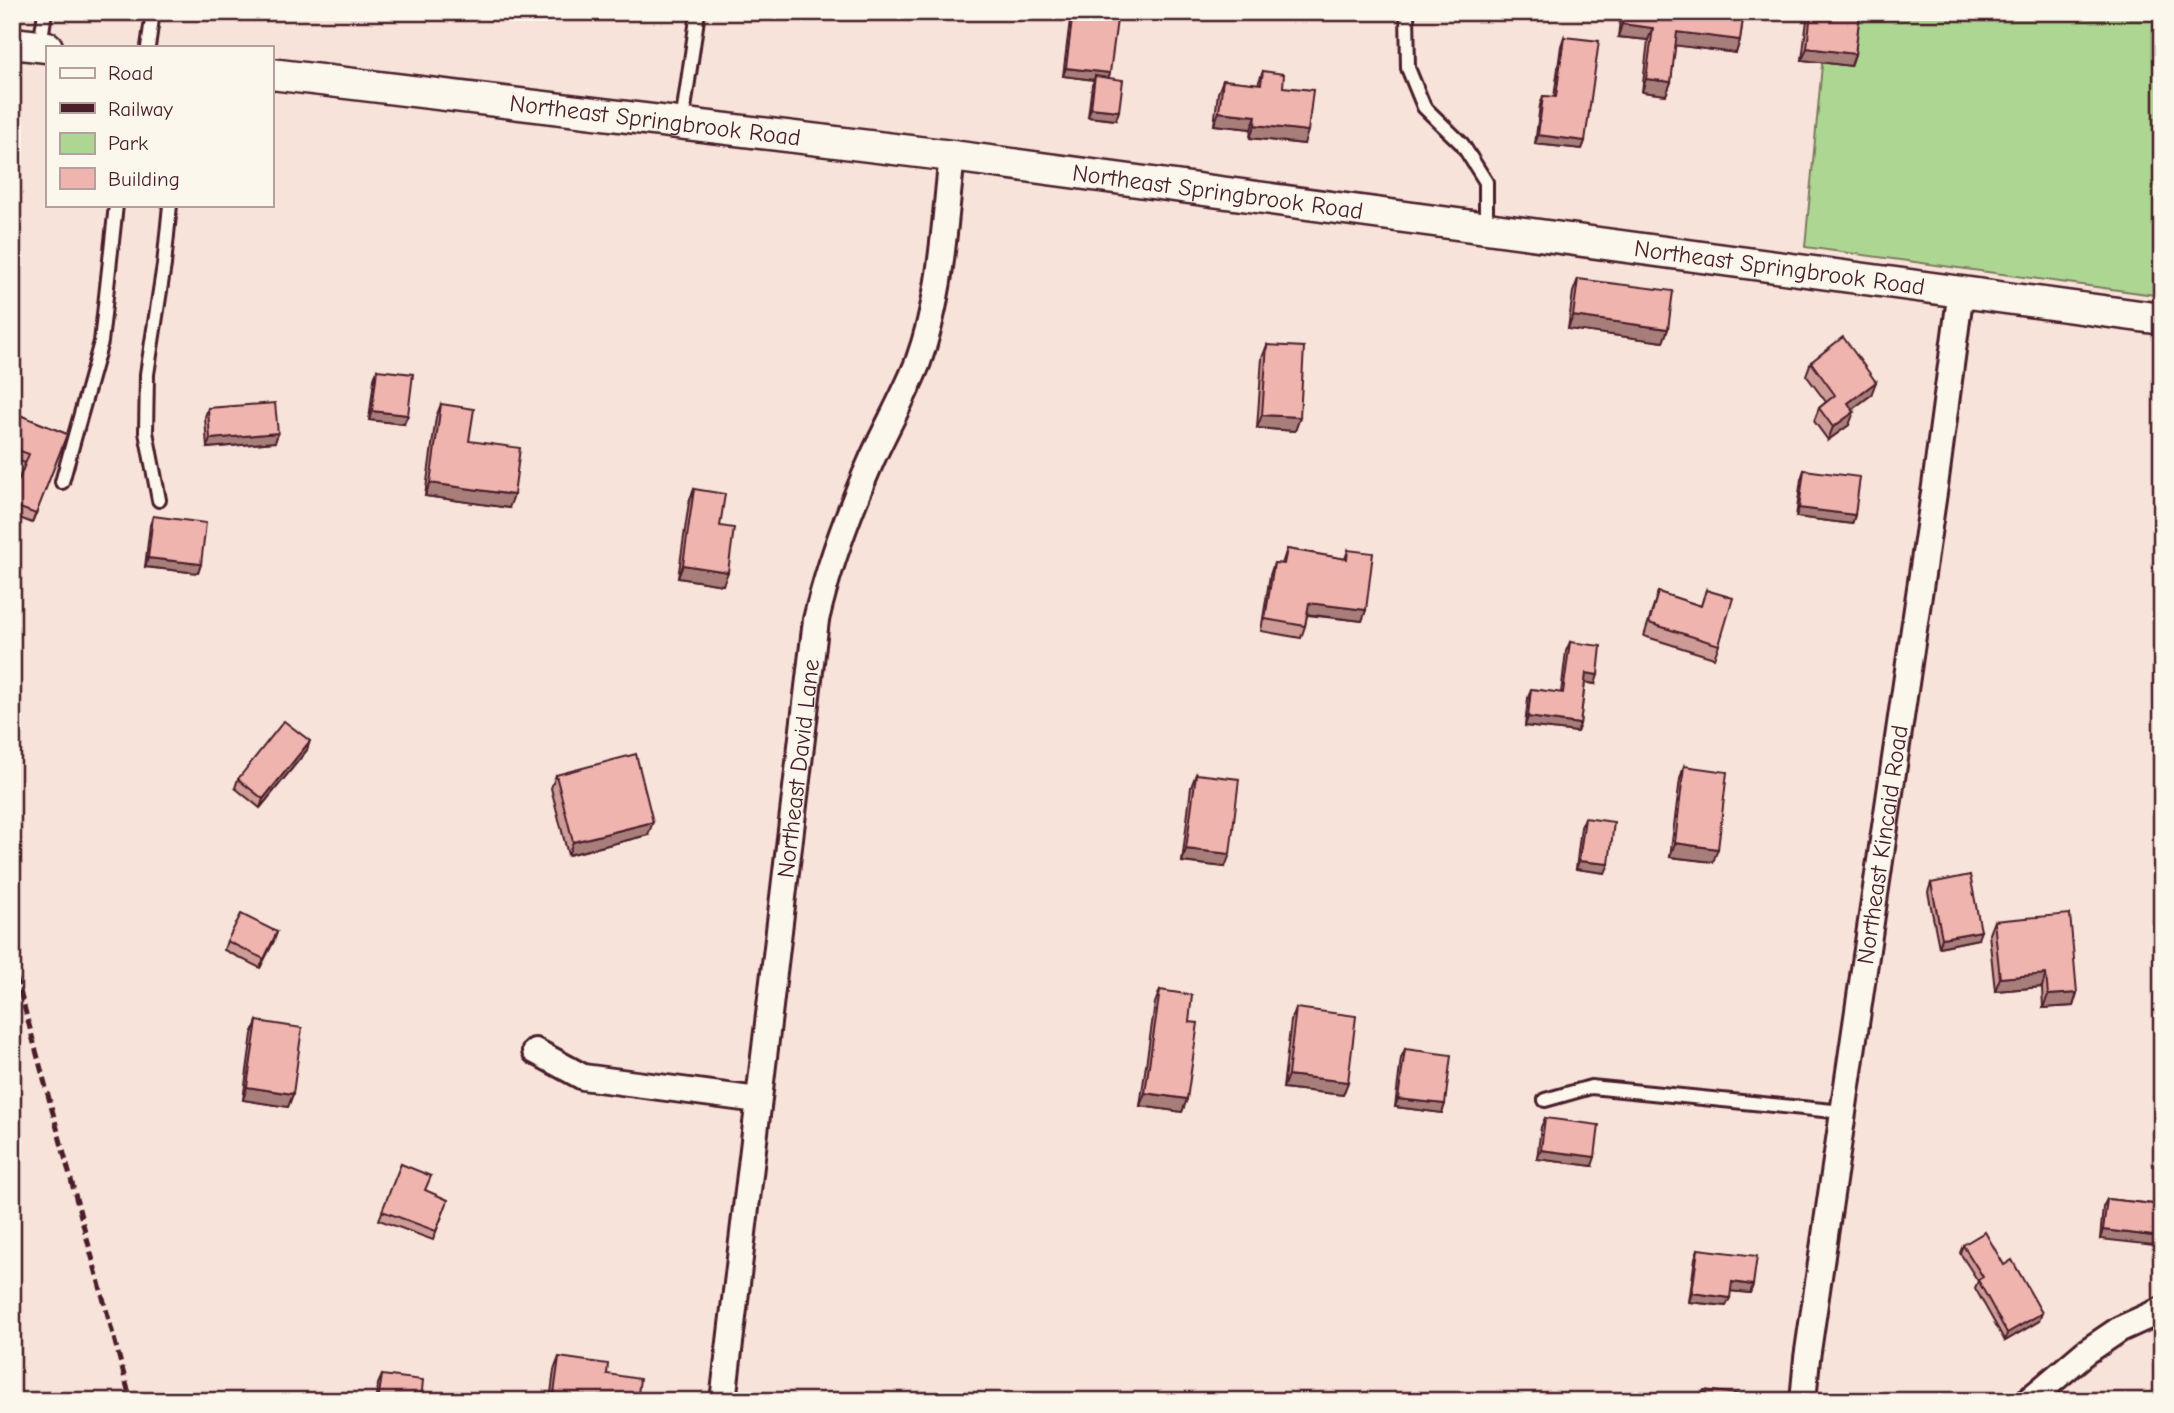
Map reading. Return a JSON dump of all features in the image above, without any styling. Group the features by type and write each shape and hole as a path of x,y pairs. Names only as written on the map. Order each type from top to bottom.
{"street":[{"name":"Northeast Springbrook Road","path":"273,74 952,156 2162,318"},
{"name":"Northeast David Lane","path":"723,1401 816,620 825,579 842,531 917,363 928,331 936,296 952,156"},
{"name":"Northeast Kincaid Road","path":"1803,1401 1961,290"},
{"path":"535,1051 583,1077 758,1100"},
{"path":"2028,1401 2087,1352 2120,1329 2162,1310"}],"lane":[{"path":"33,46 45,12"},
{"path":"148,46 153,12"},
{"path":"682,124 698,12"},
{"path":"1407,12 1408,68 1424,107 1462,144 1486,182 1486,227"},
{"path":"62,482 101,342 116,206"},
{"path":"159,500 146,432 147,374 164,265 170,206"},
{"path":"1545,1100 1591,1087 1843,1112"}],"green space":[{"path":"1827,12 2162,12 2162,296 1805,247"}],"building":[{"path":"1073,12 1118,12 1110,73 1066,68"},
{"path":"1624,12 1744,12 1740,40 1677,32 1671,82 1646,79 1653,28 1622,24"},
{"path":"1811,12 1860,12 1855,54 1807,48"},
{"path":"1564,37 1599,41 1585,141 1538,135 1543,96 1556,97"},
{"path":"1263,71 1284,74 1283,87 1313,90 1308,131 1255,125 1256,116 1219,112 1223,80 1261,84"},
{"path":"1095,76 1123,80 1119,111 1091,108"},
{"path":"1578,279 1673,291 1668,329 1573,316"},
{"path":"1843,337 1876,382 1848,403 1854,412 1833,427 1819,408 1835,395 1811,362"},
{"path":"1267,345 1304,347 1300,417 1262,415"},
{"path":"377,370 413,374 408,415 372,411"},
{"path":"275,403 278,433 210,439 208,408"},
{"path":"441,404 474,409 469,441 520,448 514,495 430,483"},
{"path":"12,412 67,434 36,514 12,505 12,497 29,454 12,448"},
{"path":"1804,470 1860,477 1855,515 1799,508"},
{"path":"694,489 725,494 720,526 734,528 728,572 683,565"},
{"path":"153,516 206,523 201,564 148,558"},
{"path":"1287,549 1347,559 1348,550 1373,553 1366,610 1309,603 1305,626 1265,619 1274,563 1284,564"},
{"path":"1706,590 1733,598 1719,645 1649,623 1658,592 1701,606"},
{"path":"1570,642 1601,646 1598,675 1586,673 1580,724 1528,717 1531,689 1563,693"},
{"path":"284,721 310,741 263,799 238,779"},
{"path":"636,754 653,822 573,842 556,775"},
{"path":"1684,766 1727,772 1718,849 1675,843"},
{"path":"1196,774 1239,779 1230,854 1186,849"},
{"path":"1585,818 1614,822 1609,864 1579,861"},
{"path":"1970,875 1981,931 1942,938 1931,883"},
{"path":"241,914 277,932 264,959 227,941"},
{"path":"2070,914 2077,993 2048,995 2046,974 2000,978 1994,921"},
{"path":"1160,990 1192,995 1189,1022 1198,1023 1187,1099 1145,1093"},
{"path":"1296,1008 1356,1016 1348,1082 1288,1075"},
{"path":"257,1021 302,1028 293,1094 247,1087"},
{"path":"1405,1049 1451,1055 1445,1104 1398,1099"},
{"path":"1545,1118 1599,1125 1595,1157 1541,1150"},
{"path":"12,1135 20,1169 12,1170"},
{"path":"401,1164 431,1176 425,1190 448,1200 436,1231 382,1211"},
{"path":"2107,1199 2162,1205 2162,1237 2103,1230"},
{"path":"1985,1232 2004,1265 2012,1260 2042,1313 2007,1333 1978,1280 1983,1277 1963,1245"},
{"path":"1698,1249 1757,1256 1753,1285 1732,1282 1730,1298 1692,1293"},
{"path":"559,1357 608,1364 607,1374 640,1379 637,1401 553,1401"},
{"path":"382,1375 423,1380 421,1401 378,1401"},
{"path":"1704,1390 1746,1395 1745,1401 1702,1401"}],"railway":[{"path":"12,962 131,1401"}]}
